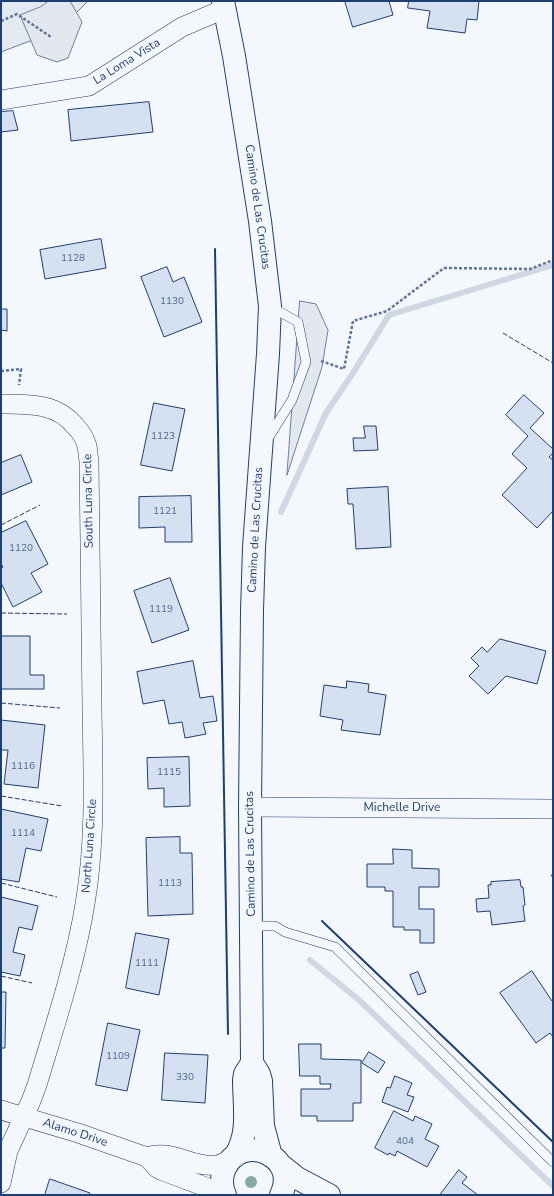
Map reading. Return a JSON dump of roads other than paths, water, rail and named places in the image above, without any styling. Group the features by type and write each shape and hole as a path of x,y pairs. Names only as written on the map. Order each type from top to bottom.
{"street":[{"name":"La Loma Vista","path":"1,100 89,86 182,27 224,5"},
{"name":"Camino de Las Crucitas","path":"224,5 234,56 260,221 270,306 254,547 252,611 250,807 252,1063 259,1074 261,1081 263,1126 276,1161 284,1169 284,1184 281,1195"},
{"name":"South Luna Circle","path":"10,404 33,404 61,413 72,421 81,433 87,445 89,461 90,565"},
{"name":"North Luna Circle","path":"1,1183 8,1151 37,1085 70,972 85,904 92,842 93,778 90,565"},
{"name":"Michelle Drive","path":"250,807 553,809"},
{"name":"Camino de Las Crucitas","path":"224,1195 222,1186 223,1172 242,1143 244,1134 244,1080 248,1068 252,1063"},
{"name":"Alamo Drive","path":"1,1110 78,1133 147,1157 157,1168 163,1171 224,1195"},
{"path":"233,1158 241,1152 259,1150 276,1161 297,1178 329,1195"},
{"name":"Alamo Drive","path":"147,1157 160,1154 213,1166 233,1158"}],"lane":[{"path":"260,451 292,400 306,362 298,322 270,306"},
{"path":"252,926 275,926 285,932 335,947 553,1162"}],"waterway":[{"path":"281,512 326,413 389,315 553,265"},
{"path":"310,960 359,1000 553,1186"}]}
